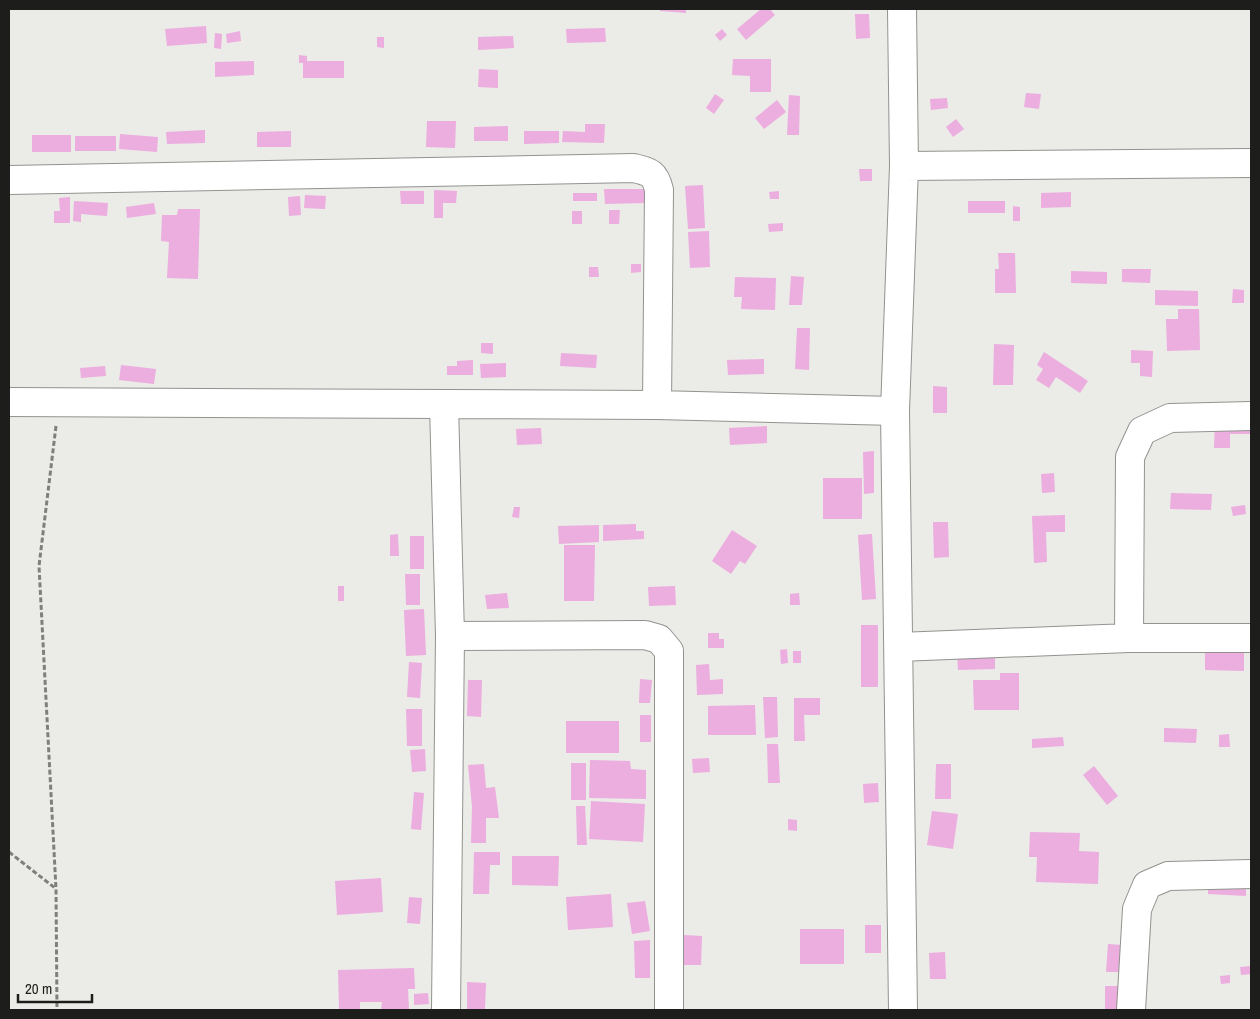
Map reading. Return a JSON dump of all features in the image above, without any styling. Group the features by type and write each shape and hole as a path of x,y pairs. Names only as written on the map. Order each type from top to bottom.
{"street":[{"path":"902,9 904,166 895,411 903,1010"},
{"path":"904,166 1251,162"},
{"path":"9,180 634,168 648,171 656,178 659,190 657,405"},
{"path":"9,402 58,404 657,405 895,411"},
{"path":"444,404 450,636 446,1010"},
{"path":"1129,638 1130,457 1142,431 1170,418 1251,416"},
{"path":"450,636 645,635 659,639 669,651 669,1010"},
{"path":"899,647 1129,638 1251,638"},
{"path":"1131,1010 1137,909 1147,885 1168,876 1251,874"}],"path":[{"path":"57,1010 56,889 38,566 58,404"},
{"path":"9,852 56,889"}],"building":[{"path":"660,9 686,9 686,13 660,11"},
{"path":"761,9 770,9 775,15 746,40 737,29"},
{"path":"855,14 869,14 870,38 856,39"},
{"path":"206,26 207,43 167,46 165,29"},
{"path":"605,28 606,42 567,43 566,29"},
{"path":"722,29 727,35 720,41 715,35"},
{"path":"240,31 241,41 227,43 226,34"},
{"path":"215,33 222,34 221,49 214,48"},
{"path":"513,36 514,48 478,50 478,37"},
{"path":"377,37 384,37 384,48 377,47"},
{"path":"299,55 307,56 307,61 344,61 344,78 303,78 303,63 299,63"},
{"path":"733,59 771,59 771,92 750,92 750,76 732,75"},
{"path":"254,61 254,75 215,77 215,62"},
{"path":"479,69 498,70 498,88 478,87"},
{"path":"1026,93 1041,94 1039,109 1024,107"},
{"path":"715,94 724,100 714,114 706,108"},
{"path":"789,95 800,96 799,135 787,135"},
{"path":"947,98 948,108 931,110 930,99"},
{"path":"777,100 786,112 764,129 755,118"},
{"path":"956,119 964,129 953,137 946,127"},
{"path":"427,121 456,121 455,148 426,147"},
{"path":"585,124 605,124 604,143 562,142 563,131 585,132"},
{"path":"508,126 508,141 474,141 474,127"},
{"path":"205,130 205,143 167,144 166,132"},
{"path":"291,131 291,147 257,147 257,132"},
{"path":"524,131 559,131 559,143 524,144"},
{"path":"120,134 158,137 157,152 119,149"},
{"path":"32,135 71,135 71,152 32,152"},
{"path":"75,136 116,136 116,151 75,151"},
{"path":"859,169 872,169 872,181 860,181"},
{"path":"703,185 705,228 688,229 685,186"},
{"path":"604,189 645,189 645,203 605,204"},
{"path":"434,190 457,191 456,203 443,203 443,218 434,218"},
{"path":"400,191 424,191 424,204 401,204"},
{"path":"779,191 779,199 770,199 769,192"},
{"path":"1071,192 1071,207 1041,208 1041,193"},
{"path":"573,193 597,193 597,201 573,201"},
{"path":"305,195 326,196 325,209 304,208"},
{"path":"300,196 301,215 289,216 288,197"},
{"path":"70,197 70,223 54,223 54,211 60,211 59,198"},
{"path":"74,201 108,203 107,216 81,214 81,222 73,221"},
{"path":"968,201 1005,201 1005,213 968,213"},
{"path":"154,203 156,214 127,218 126,207"},
{"path":"1013,206 1020,207 1020,221 1013,221"},
{"path":"178,209 200,209 198,279 167,278 169,242 161,241 162,215 177,215"},
{"path":"609,210 620,210 619,224 609,224"},
{"path":"572,211 582,211 582,224 572,224"},
{"path":"783,223 783,231 769,232 768,224"},
{"path":"709,231 710,267 690,268 688,232"},
{"path":"998,253 1015,253 1016,293 995,293 995,269 999,269"},
{"path":"631,264 641,264 641,272 631,273"},
{"path":"589,267 598,267 599,277 589,277"},
{"path":"1122,269 1151,269 1150,283 1122,282"},
{"path":"1071,271 1107,272 1107,284 1071,283"},
{"path":"791,276 804,277 802,305 789,305"},
{"path":"735,277 776,278 775,310 741,309 742,297 734,297"},
{"path":"1233,289 1244,290 1244,303 1232,303"},
{"path":"1155,290 1198,291 1198,306 1155,305"},
{"path":"1178,309 1199,309 1200,350 1167,351 1166,319 1178,319"},
{"path":"797,328 810,328 809,370 795,369"},
{"path":"481,343 493,343 493,354 481,353"},
{"path":"994,344 1014,345 1013,385 993,385"},
{"path":"1131,350 1153,351 1152,377 1140,376 1140,363 1131,363"},
{"path":"1044,352 1088,381 1080,393 1056,377 1049,388 1036,380 1043,369 1037,365"},
{"path":"561,353 597,355 596,368 560,366"},
{"path":"764,359 764,374 728,375 727,360"},
{"path":"473,360 473,375 447,375 447,366 457,366 457,361"},
{"path":"506,363 506,377 481,378 480,364"},
{"path":"121,365 156,369 154,384 119,380"},
{"path":"105,366 106,376 81,378 80,368"},
{"path":"933,386 947,387 947,413 933,413"},
{"path":"1215,421 1251,422 1251,434 1230,434 1230,448 1214,448"},
{"path":"767,426 767,443 730,445 729,428"},
{"path":"541,428 542,444 517,445 516,429"},
{"path":"874,451 874,493 864,494 863,452"},
{"path":"1054,473 1055,492 1042,493 1041,474"},
{"path":"823,478 862,478 862,519 823,519"},
{"path":"1171,493 1212,494 1211,510 1170,509"},
{"path":"1245,505 1246,514 1233,516 1231,507"},
{"path":"514,507 520,507 519,518 512,517"},
{"path":"1065,515 1065,532 1046,532 1047,562 1034,563 1032,516"},
{"path":"933,522 948,522 949,557 934,558"},
{"path":"636,524 636,531 644,531 644,539 603,541 603,525"},
{"path":"599,525 599,542 559,544 558,526"},
{"path":"732,530 757,546 745,564 740,561 731,574 712,561"},
{"path":"398,534 399,556 390,556 390,535"},
{"path":"872,534 876,599 862,600 858,535"},
{"path":"410,536 424,536 424,569 410,569"},
{"path":"564,545 595,545 594,601 564,601"},
{"path":"405,574 420,574 420,605 406,605"},
{"path":"338,586 344,586 344,601 338,601"},
{"path":"675,586 676,605 649,606 648,587"},
{"path":"507,593 509,608 487,609 485,595"},
{"path":"799,593 800,605 790,605 790,594"},
{"path":"424,609 426,655 406,656 404,610"},
{"path":"861,625 878,625 878,687 861,687"},
{"path":"708,633 719,633 719,639 724,639 724,648 708,648"},
{"path":"787,649 788,663 781,664 780,650"},
{"path":"793,651 801,651 801,663 793,663"},
{"path":"1205,651 1244,652 1244,671 1205,670"},
{"path":"995,653 995,669 958,670 957,654"},
{"path":"409,662 422,663 420,698 407,697"},
{"path":"709,664 710,680 723,679 723,694 697,695 696,665"},
{"path":"1000,673 1019,673 1019,710 974,710 973,680 1000,680"},
{"path":"640,679 652,680 650,703 639,703"},
{"path":"468,680 482,680 481,717 467,716"},
{"path":"763,697 777,697 778,737 765,738"},
{"path":"794,698 820,698 820,715 804,715 805,741 794,741"},
{"path":"755,705 756,735 708,735 708,706"},
{"path":"406,709 422,709 422,746 407,746"},
{"path":"640,715 651,715 651,742 640,742"},
{"path":"566,721 619,721 619,753 566,753"},
{"path":"1164,728 1197,729 1196,743 1164,742"},
{"path":"1229,734 1230,747 1219,747 1219,735"},
{"path":"1063,737 1064,746 1032,748 1032,739"},
{"path":"767,744 778,744 780,783 768,783"},
{"path":"425,749 426,771 412,772 410,750"},
{"path":"709,758 710,772 693,773 692,759"},
{"path":"590,760 630,761 631,769 646,770 646,799 589,798"},
{"path":"571,763 586,763 586,800 571,800"},
{"path":"484,764 486,788 495,787 499,818 486,818 486,843 471,843 472,807 468,765"},
{"path":"936,764 951,764 951,799 935,799"},
{"path":"1094,766 1118,796 1107,805 1083,775"},
{"path":"878,783 879,802 864,803 863,784"},
{"path":"414,792 424,793 421,830 411,829"},
{"path":"591,801 645,804 643,842 589,839"},
{"path":"576,806 585,806 587,845 577,845"},
{"path":"932,811 958,814 953,849 927,845"},
{"path":"788,819 797,820 797,831 788,830"},
{"path":"1030,832 1080,833 1079,851 1099,852 1098,884 1036,882 1037,857 1029,857"},
{"path":"474,852 500,852 500,865 490,865 489,894 473,894"},
{"path":"512,856 559,856 558,886 512,885"},
{"path":"381,878 383,912 337,915 335,881"},
{"path":"1208,878 1246,880 1246,896 1208,894"},
{"path":"611,894 613,927 568,930 566,897"},
{"path":"409,897 422,898 420,924 407,923"},
{"path":"645,901 650,931 632,934 627,903"},
{"path":"865,925 881,925 881,953 865,953"},
{"path":"800,929 844,929 844,964 800,964"},
{"path":"684,935 702,936 701,965 683,965"},
{"path":"650,940 650,978 635,978 634,941"},
{"path":"1108,944 1122,945 1121,972 1106,972"},
{"path":"945,952 946,979 930,979 929,953"},
{"path":"1251,966 1251,974 1241,975 1240,967"},
{"path":"414,968 415,989 408,989 409,1009 381,1010 382,1002 360,1002 360,1010 339,1010 338,970"},
{"path":"1230,975 1230,983 1221,984 1220,976"},
{"path":"467,982 486,983 485,1010 467,1010"},
{"path":"1105,986 1122,986 1122,1010 1105,1010"},
{"path":"428,993 429,1004 414,1005 414,994"}]}
